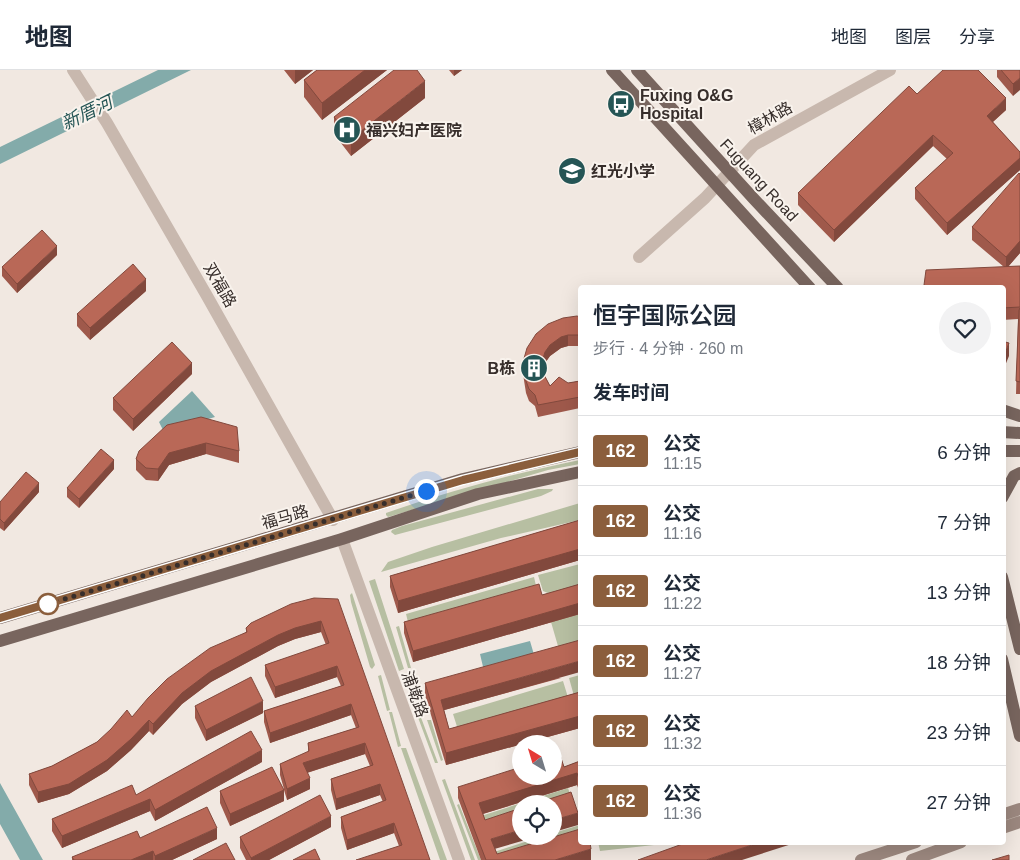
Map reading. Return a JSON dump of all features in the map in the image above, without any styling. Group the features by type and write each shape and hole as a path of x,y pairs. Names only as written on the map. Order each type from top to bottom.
{"main road":[{"path":"612,70 807,285"},
{"name":"Fuguang Road","path":"637,70 728,171 835,285"},
{"path":"1006,411 1020,416"},
{"path":"1006,432 1020,433"},
{"path":"1006,451 1020,451"},
{"name":"福马路","path":"0,618 463,480 578,452"},
{"path":"0,641 342,539 478,494 578,472"},
{"path":"1006,491 1014,476 1020,473"},
{"path":"1006,593 1020,649"},
{"path":"1006,676 1020,736"},
{"path":"1006,814 1020,809"},
{"path":"1006,827 1020,822"},
{"path":"861,860 907,845"},
{"path":"912,860 953,845"}],"street":[{"name":"双福路","path":"72,70 107,123 217,313 333,520"},
{"name":"樟林路","path":"639,257 705,198 728,171 747,152 764,139 890,70"},
{"name":"浦墘路","path":"342,539 459,860"}],"green space":[{"path":"578,460 578,464 548,470 388,517 386,515 386,513 458,490"},
{"path":"538,489 553,489 541,496 395,535 391,532 402,526"},
{"path":"578,504 578,520 501,538 381,572 388,562"},
{"path":"578,565 578,590 555,596 543,591 538,575"},
{"path":"534,577 537,590 409,626 406,614"},
{"path":"375,579 404,669 399,671 369,581"},
{"path":"352,593 375,665 372,669 351,602 350,595"},
{"path":"578,615 578,648 560,653 551,622"},
{"path":"399,626 411,668 408,668 396,627"},
{"path":"381,675 390,710 387,711 378,676"},
{"path":"578,676 578,695 574,696 569,678"},
{"path":"563,681 570,704 460,736 453,714"},
{"path":"407,688 410,688 438,763 435,763"},
{"path":"389,712 392,712 401,746 398,747"},
{"path":"427,720 431,720 443,760 441,761"},
{"path":"401,748 406,748 447,860 440,860"},
{"path":"445,779 475,860 471,860 442,780"},
{"path":"568,788 571,797 562,800 562,795 546,795"},
{"path":"459,804 481,860 478,860 457,805"},
{"path":"512,806 512,816 484,825 481,816"},
{"path":"578,826 578,830 562,835 562,831"},
{"path":"515,845 529,845 494,856 494,852"},
{"path":"599,845 654,845 600,851"}],"water":[{"name":"新厝河","path":"158,70 191,70 0,164 0,147"},
{"path":"192,391 215,417 164,432 159,422"},
{"path":"530,641 535,658 484,671 480,654"},
{"path":"0,783 43,860 20,860 0,824"}],"building":[{"path":"317,70 365,70 322,103 304,80"},
{"path":"394,70 417,70 425,81 351,139 334,117"},
{"path":"943,70 978,70 1006,98 987,116 1020,152 1020,158 947,223 915,188 953,153 933,135 834,230 798,193 909,86 917,94"},
{"path":"1001,70 1020,70 1020,78 1013,84"},
{"path":"1019,173 1020,241 1006,257 972,227"},
{"path":"42,230 57,246 17,284 2,267"},
{"path":"133,264 146,279 90,328 77,314"},
{"path":"1020,266 1020,307 1006,308 1006,285 924,285 926,270"},
{"path":"1020,308 1020,382 1016,381"},
{"path":"578,316 578,335 561,337 550,345 545,352 541,369 550,386 559,377 568,383 578,381 578,397 538,405 535,395 529,389 524,373 523,362 527,348 536,334 548,324 563,318"},
{"path":"172,342 192,363 133,419 113,398"},
{"path":"201,417 237,427 239,451 206,443 169,453 158,469 146,468 136,459 139,451 167,425"},
{"path":"101,449 114,460 79,499 67,488"},
{"path":"26,472 39,483 4,523 0,519 0,502"},
{"path":"578,521 578,550 398,601 390,576"},
{"path":"539,584 542,595 578,585 578,604 413,651 404,622"},
{"path":"314,598 338,599 430,860 356,860 402,845 394,823 347,840 341,817 386,800 380,784 336,799 331,779 373,765 365,743 303,763 310,778 287,789 280,764 309,751 308,743 359,727 351,704 270,733 264,711 344,685 337,666 275,687 265,665 329,643 321,621 278,635 211,671 182,693 153,724 149,720 107,760 69,784 38,792 29,774 52,766 97,742 127,710 132,717 167,679 210,648 247,632 246,628 251,623 291,604"},
{"path":"578,641 578,662 441,700 449,729 578,693 578,717 446,753 425,683"},
{"path":"251,677 263,701 206,730 195,706"},
{"path":"251,731 262,750 155,810 150,799 62,836 52,819 132,785 136,795"},
{"path":"562,761 564,767 578,762 578,776 577,773 562,778"},
{"path":"272,767 284,790 230,814 220,791"},
{"path":"512,770 512,785 538,785 479,803 485,820 512,811 512,833 491,839 497,854 527,845 562,845 562,834 578,830 578,845 590,845 591,849 555,860 486,860 458,787"},
{"path":"571,792 578,813 562,818 562,795"},
{"path":"320,795 331,816 251,858 240,837"},
{"path":"207,807 217,828 155,856 153,851 131,860 74,860 72,857 137,831 140,838"},
{"path":"226,843 235,860 193,860"},
{"path":"680,845 752,845 706,860 638,860"},
{"path":"315,849 320,860 293,860"},
{"path":"1009,855 1009,860 992,860"}],"bus line":[{"name":"162","path":"0,618 463,480 578,452"}],"place":[{"name":"Fuxing O&G Hospital","path":"621,104"},
{"name":"福兴妇产医院","path":"347,130"},
{"name":"红光小学","path":"572,171"},
{"name":"B栋","path":"534,368"}],"route":[{"path":"48,604 426,491"}]}
